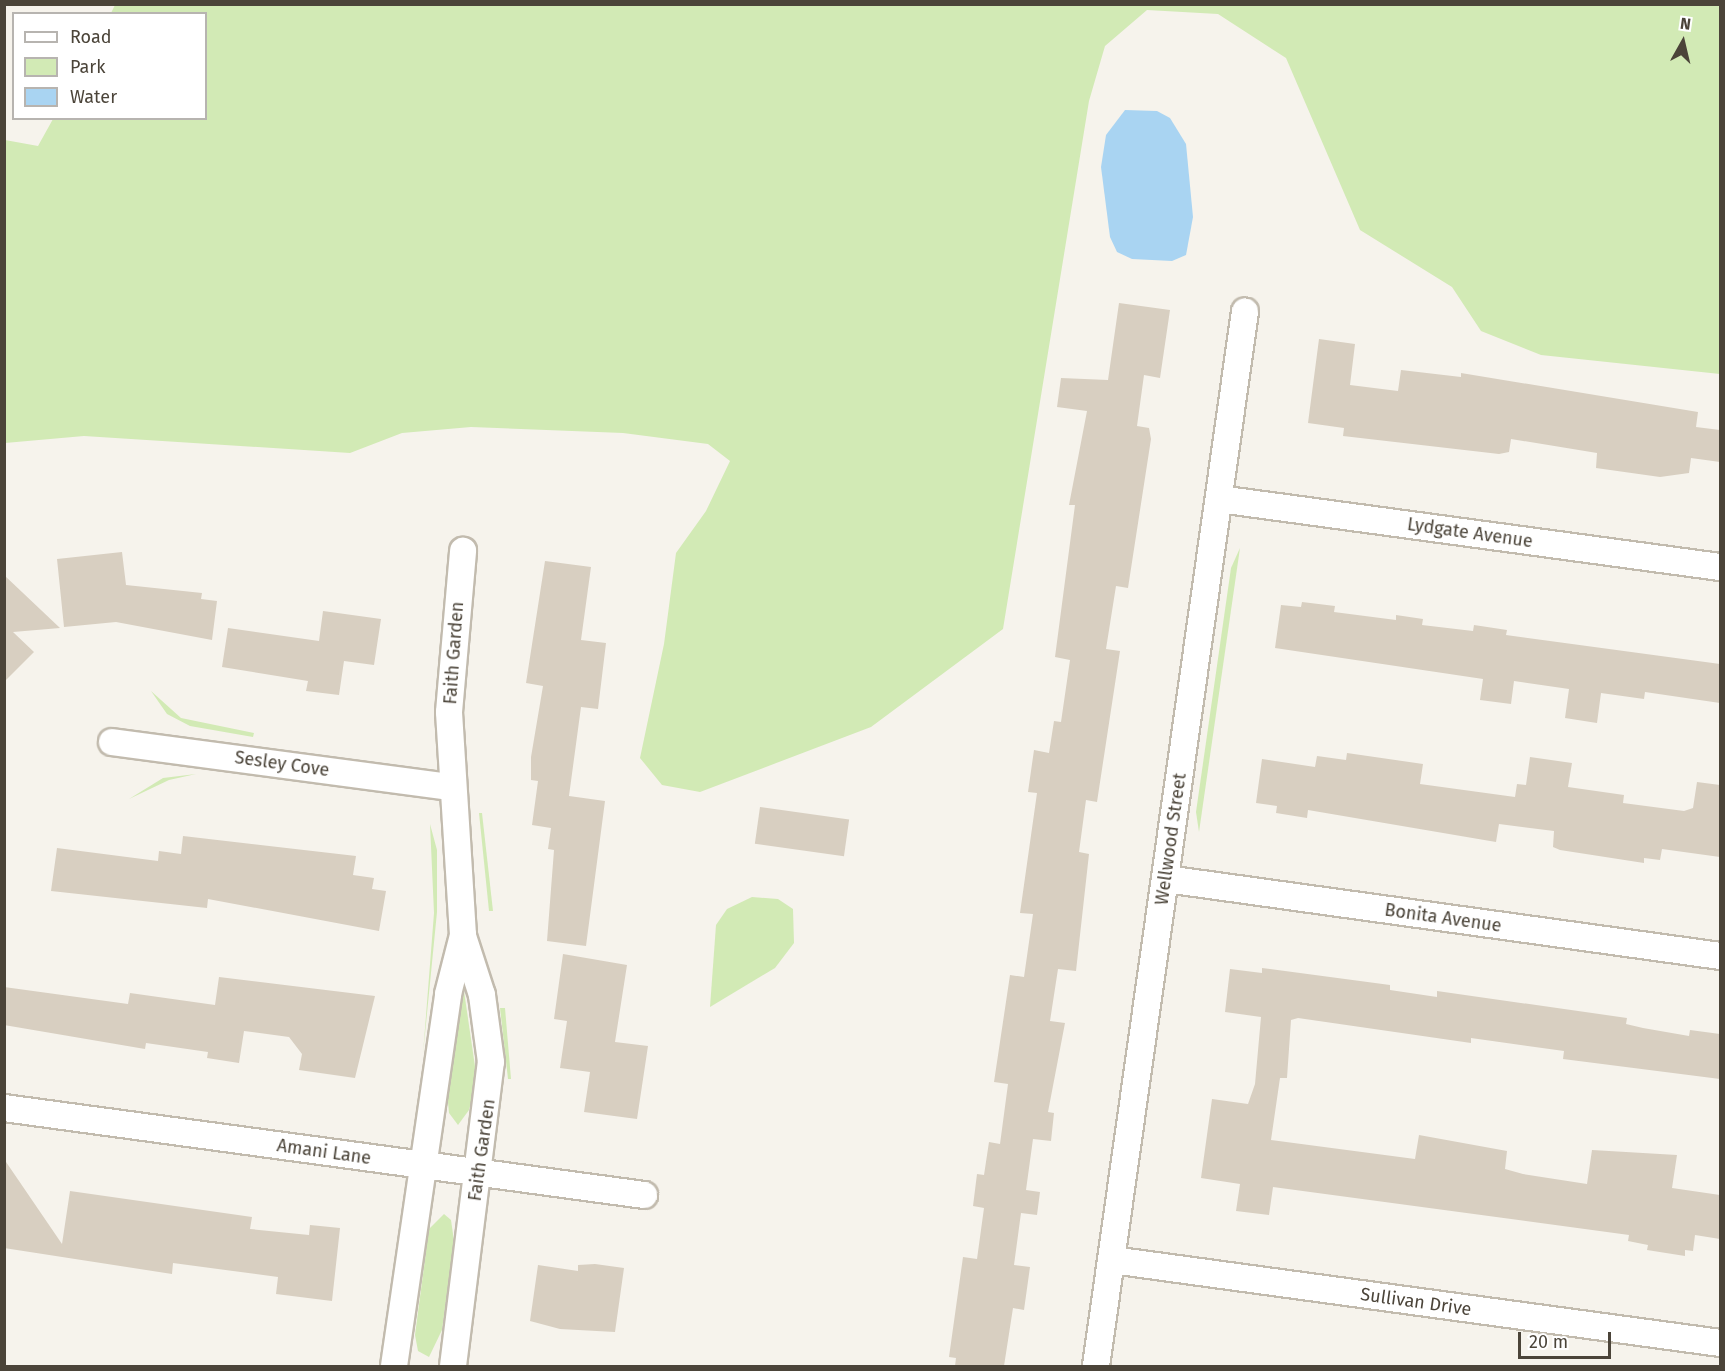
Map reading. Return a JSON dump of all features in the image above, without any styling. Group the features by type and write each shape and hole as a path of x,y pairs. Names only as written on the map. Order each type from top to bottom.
{"street":[{"name":"Wellwood Street","path":"1096,1366 1245,311"},
{"name":"Lydgate Avenue","path":"1220,499 1720,567"},
{"name":"Faith Garden","path":"453,1366 479,1173 491,1062 482,995 463,935 451,787 450,666 464,551"},
{"name":"Sesley Cove","path":"112,742 451,787"},
{"name":"Bonita Avenue","path":"1166,879 1720,956"},
{"name":"Faith Garden","path":"394,1366 448,994 463,935"},
{"name":"Amani Lane","path":"4,1108 644,1195"},
{"name":"Sullivan Drive","path":"1112,1260 1720,1344"}],"green space":[{"path":"115,5 1720,5 1720,374 1541,355 1481,331 1452,287 1360,230 1286,58 1218,14 1147,10 1105,46 1089,101 1003,629 871,727 700,792 662,785 640,758 664,644 676,553 706,511 730,461 708,444 623,433 471,427 402,433 350,453 84,436 5,443 5,140 38,146 52,120 207,120 207,12 112,12"},
{"path":"1240,548 1199,832 1196,812 1231,568"},
{"path":"151,691 181,718 254,733 253,737 190,726 167,714"},
{"path":"196,774 169,780 129,799 163,778"},
{"path":"479,813 482,813 493,911 489,911"},
{"path":"430,824 437,850 437,912 423,1054 434,913"},
{"path":"752,897 778,899 793,909 794,943 775,968 710,1007 716,925 727,909"},
{"path":"464,991 477,1080 469,1110 458,1125 449,1113 447,1091"},
{"path":"500,1008 505,1008 511,1079 508,1079"},
{"path":"444,1214 451,1220 454,1241 442,1330 429,1357 418,1351 415,1335 429,1229"}],"water":[{"path":"1125,110 1157,111 1170,118 1186,144 1193,217 1186,255 1172,261 1132,259 1117,252 1110,237 1101,167 1106,135"}],"building":[{"path":"1119,303 1170,310 1160,378 1144,375 1137,426 1149,428 1151,439 1128,588 1116,586 1106,649 1120,651 1097,802 1086,800 1079,852 1089,854 1076,971 1058,969 1050,1021 1065,1023 1048,1112 1054,1113 1051,1141 1033,1139 1026,1190 1040,1192 1037,1215 1021,1213 1014,1265 1030,1267 1024,1310 1013,1308 1004,1366 955,1366 956,1358 949,1357 963,1257 977,1259 984,1208 973,1206 977,1174 984,1175 989,1142 1000,1144 1008,1084 994,1082 1010,975 1024,977 1033,914 1020,913 1037,793 1028,792 1034,750 1049,753 1054,721 1061,722 1070,660 1055,657 1075,505 1069,505 1087,411 1057,407 1061,378 1108,380"},
{"path":"1319,339 1355,344 1350,385 1398,391 1401,370 1461,377 1461,373 1698,412 1696,427 1720,430 1720,462 1691,458 1689,473 1660,477 1596,468 1597,453 1511,439 1509,452 1499,454 1343,436 1344,428 1308,423"},
{"path":"122,552 126,585 202,593 201,599 217,601 212,640 116,622 64,627 57,559"},
{"path":"545,561 591,567 581,640 606,643 598,709 581,707 569,796 605,801 586,946 547,941 554,850 548,849 551,828 532,825 538,781 531,780 531,757 543,686 526,683"},
{"path":"4,575 60,628 13,632 34,652 4,682"},
{"path":"1302,602 1335,606 1334,612 1396,620 1396,615 1423,619 1422,625 1473,631 1474,625 1507,630 1506,635 1720,664 1720,703 1645,692 1644,699 1601,693 1597,723 1565,718 1569,689 1514,681 1511,704 1480,700 1483,679 1275,648 1281,605 1301,607"},
{"path":"323,611 381,619 374,665 344,661 339,695 306,691 308,681 222,667 228,628 319,641"},
{"path":"1347,753 1423,764 1420,784 1515,797 1517,784 1526,785 1530,757 1572,763 1568,787 1624,795 1623,803 1684,811 1693,808 1697,782 1720,785 1720,857 1662,849 1660,860 1644,858 1644,863 1560,850 1553,847 1554,831 1499,824 1496,842 1308,810 1307,818 1276,813 1277,806 1256,803 1262,759 1315,767 1317,756 1346,760"},
{"path":"760,807 849,820 844,856 755,844"},
{"path":"183,836 356,856 353,875 374,878 372,889 386,891 379,931 208,899 207,908 51,891 57,848 158,861 159,851 181,854"},
{"path":"563,954 627,965 615,1042 648,1046 637,1119 584,1112 590,1072 560,1068 567,1021 554,1019"},
{"path":"1262,968 1390,985 1390,990 1437,997 1437,991 1627,1018 1626,1024 1689,1036 1690,1030 1720,1034 1720,1079 1563,1059 1564,1051 1471,1038 1471,1043 1298,1018 1291,1020 1287,1078 1280,1078 1271,1140 1415,1159 1419,1135 1507,1151 1505,1169 1587,1184 1592,1150 1677,1155 1672,1188 1720,1195 1720,1239 1695,1235 1693,1251 1685,1250 1685,1256 1647,1250 1648,1245 1628,1241 1629,1235 1273,1187 1269,1215 1236,1211 1240,1184 1201,1178 1212,1099 1248,1104 1255,1084 1261,1017 1225,1012 1230,969 1262,973"},
{"path":"219,977 375,996 355,1078 299,1070 302,1054 289,1037 244,1031 239,1063 207,1058 208,1052 146,1043 145,1049 4,1025 4,987 128,1004 130,993 215,1005"},
{"path":"4,1159 62,1244 70,1191 252,1217 250,1229 309,1235 310,1225 340,1228 332,1301 276,1294 278,1277 173,1263 172,1274 4,1248"},
{"path":"595,1264 624,1268 615,1332 560,1329 530,1321 538,1265 578,1271 578,1265"}]}
